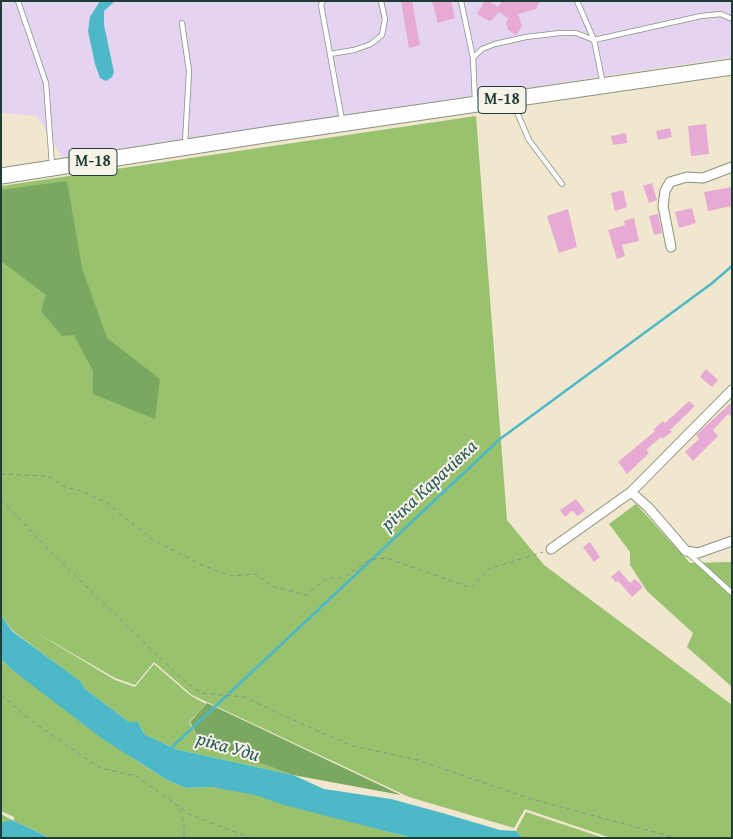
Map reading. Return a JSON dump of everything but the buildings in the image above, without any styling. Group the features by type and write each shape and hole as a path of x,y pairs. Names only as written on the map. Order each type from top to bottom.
{"highway":[{"name":"М-18","path":"1,176 272,134 732,67"}],"street":[{"path":"671,247 663,206 665,191 670,182 687,177 703,178 732,167"},
{"path":"551,549 631,492 732,390"},
{"path":"631,492 648,507 686,551 698,552 732,541"}],"lane":[{"path":"18,1 46,83 53,168"},
{"path":"322,1 321,5 342,124"},
{"path":"330,54 354,50 371,44 382,35 384,18 381,1"},
{"path":"461,1 472,58 475,104"},
{"path":"577,1 594,40 603,86"},
{"path":"472,58 482,49 526,37 560,32 576,33 594,40 702,16 721,14 732,18"},
{"path":"182,23 189,71 185,148"},
{"path":"512,99 529,140 562,184"},
{"path":"686,551 732,592"}],"path":[{"path":"1,474 48,476 67,488 78,490 107,503 153,540 204,566 232,576 256,574 271,586 306,596 328,578 343,578 368,560 387,558 471,588 489,570 551,549"},
{"path":"1,500 52,553 157,655 187,683 201,693 244,697 353,746 418,760 531,799 677,838"},
{"path":"1,695 33,722 100,768 136,776 191,815 250,838"},
{"path":"180,807 184,824 184,838"}],"shaded area":[{"path":"1,1 732,1 732,57 62,157 37,116 1,113"}],"green space":[{"path":"476,116 507,520 544,565 732,705 732,838 611,838 525,809 514,828 409,797 192,695 154,662 135,685 115,678 32,630 115,680 135,687 154,664 191,696 206,704 189,722 200,741 293,775 175,749 144,734 138,722 129,722 85,689 79,681 12,630 1,615 1,186"},
{"path":"67,181 82,268 107,338 160,379 155,419 93,394 93,371 74,335 62,336 41,311 46,295 1,261 1,190"},
{"path":"636,504 690,563 732,562 732,687 687,647 693,633 647,591 630,565 630,552 609,524"},
{"path":"1,659 12,670 135,760 167,780 186,788 212,787 250,791 312,811 411,838 50,838 14,821 14,817 1,811"},
{"path":"207,703 401,795 293,775 200,741 190,722"},
{"path":"526,812 604,838 523,838 516,831"},
{"path":"1,814 14,821 1,824"}],"water":[{"path":"100,1 115,1 104,11 104,25 114,72 112,77 106,81 100,78 88,31 90,17"},
{"path":"1,615 12,631 80,681 85,689 129,722 138,722 144,734 175,749 293,775 324,789 391,799 500,830 516,831 523,838 412,838 284,805 255,795 212,787 186,788 167,780 104,740 12,670 1,659"},
{"path":"11,820 50,838 1,838 1,823"}],"waterway":[{"name":"річка Карачівка","path":"171,748 500,439 711,284 732,266"}],"water label":[{"name":"ріка Уди","path":"228,748"}]}
